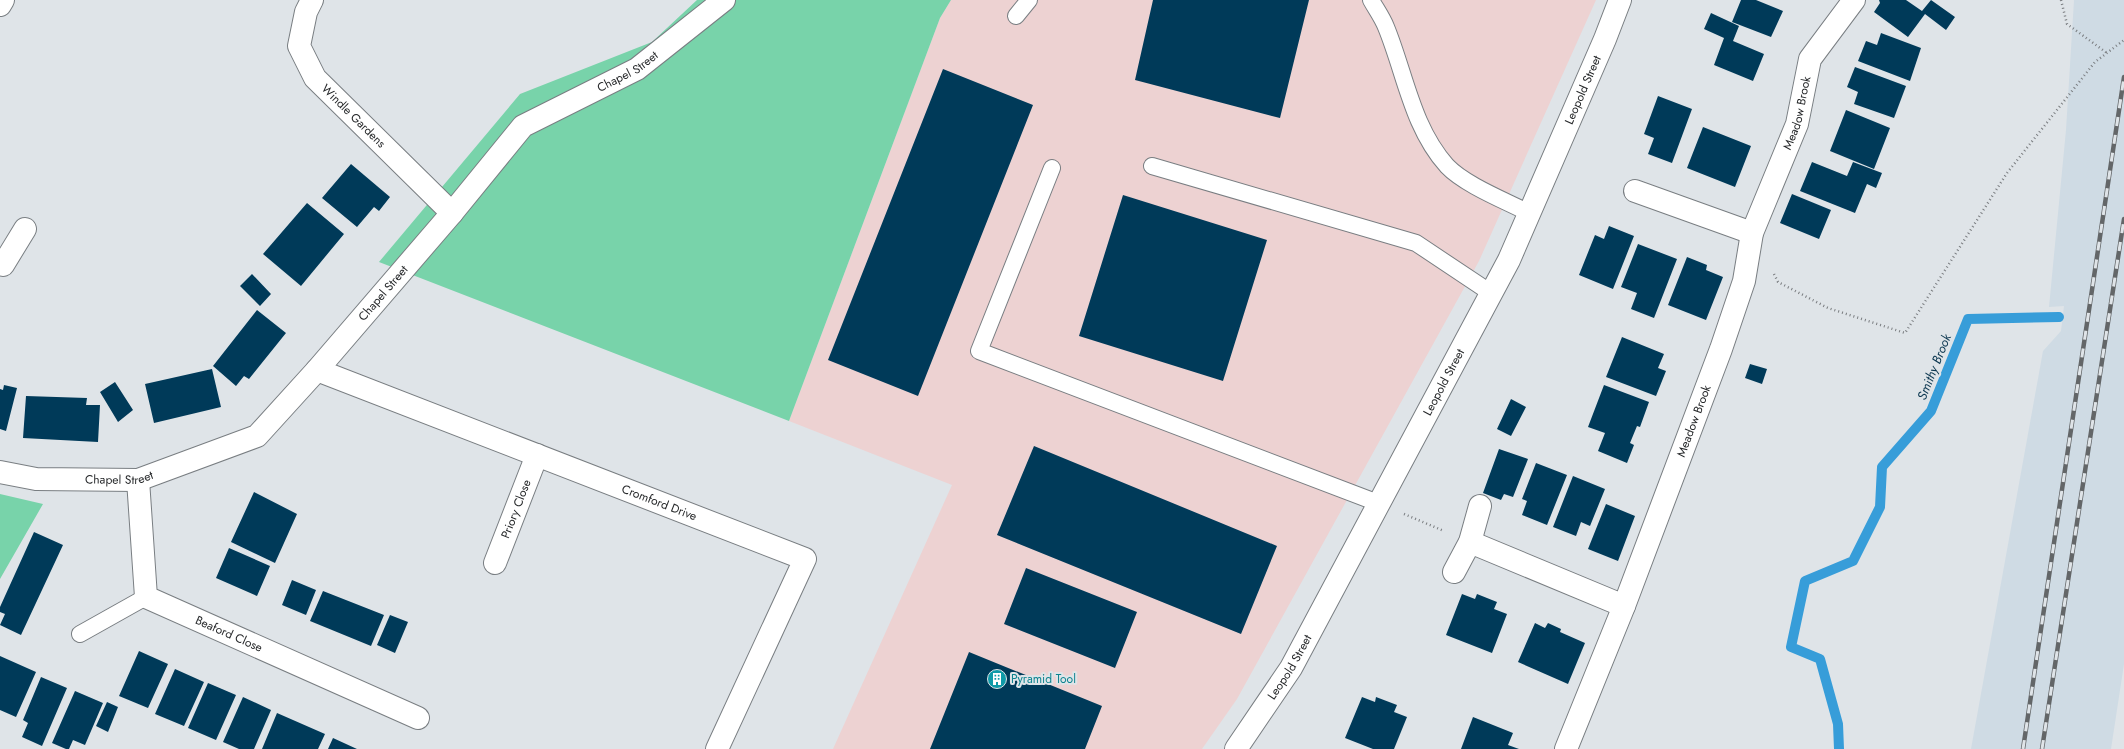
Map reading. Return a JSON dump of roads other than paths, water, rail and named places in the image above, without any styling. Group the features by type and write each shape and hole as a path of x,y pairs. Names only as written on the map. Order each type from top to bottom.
{"street":[{"path":"0,5 3,0"},
{"name":"Windle Gardens","path":"312,0 306,12 299,46 315,78 452,213"},
{"name":"Chapel Street","path":"0,472 36,479 138,480 257,436 317,370 452,213 523,126 638,70 724,0"},
{"name":"Leopold Street","path":"1236,749 1291,668 1509,260 1602,47 1620,0"},
{"name":"Meadow Brook","path":"1566,749 1624,606 1724,343 1744,281 1752,233 1797,124 1810,60 1854,0"},
{"path":"1635,191 1752,233"},
{"path":"0,264 3,265 25,229"},
{"name":"Cromford Drive","path":"317,370 805,559 717,749"},
{"name":"Priory Close","path":"495,562 537,455"},
{"path":"138,480 146,598"},
{"path":"1454,572 1470,542 1480,506"},
{"path":"1470,542 1624,606"},
{"name":"Beaford Close","path":"146,598 418,718"}],"lane":[{"path":"1016,16 1029,0"},
{"path":"1371,0 1385,25 1416,113 1429,140 1448,166 1482,190 1529,213"},
{"path":"1152,166 1416,244 1491,293"},
{"path":"1052,168 979,351 1378,503"},
{"path":"80,634 146,598"}],"waterway":[{"name":"Smithy Brook","path":"1839,749 1838,724 1820,659 1791,647 1805,581 1853,561 1880,507 1882,467 1931,411 1968,319 2059,317"}],"railway":[{"path":"2023,749 2124,77"},
{"path":"2042,749 2124,219"}],"place":[{"name":"Pyramid Tool","path":"997,679"}]}
